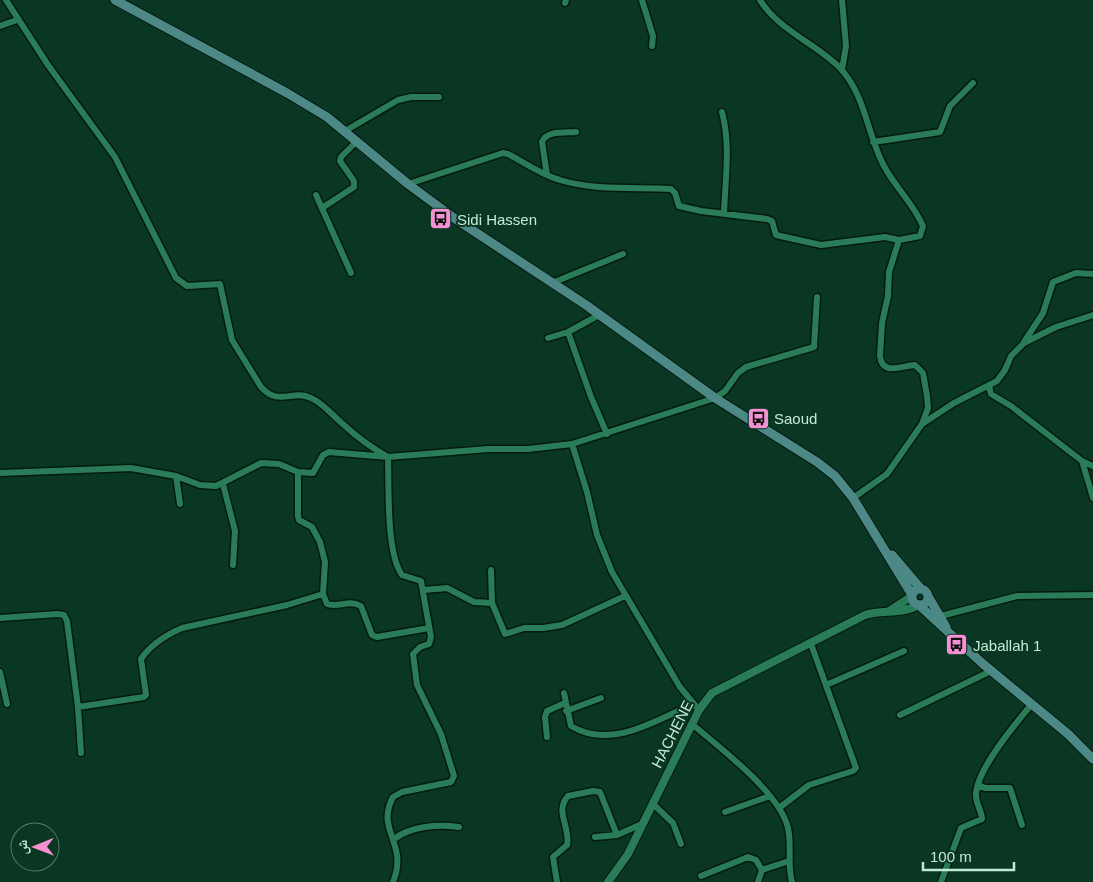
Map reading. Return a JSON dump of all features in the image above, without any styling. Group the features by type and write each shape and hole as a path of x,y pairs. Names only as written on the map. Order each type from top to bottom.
{"main road":[{"path":"122,1 287,93 345,130 408,184 599,315 715,398 817,462 834,476 853,498 912,595 913,602 937,617"},
{"path":"886,550 928,596 937,617 947,629 991,671 1068,734 1093,759"},
{"path":"912,595 921,589"},
{"path":"919,606 927,602 928,596"}],"street":[{"path":"6,0 18,20 116,157 176,278 187,286 220,284 232,340 267,393 276,398 313,398 355,435 388,457"},
{"path":"642,0 653,36 652,46"},
{"path":"408,184 503,153 547,175 569,182 598,187 672,189 679,206 766,219 772,221 776,235 821,245 885,238 899,240 920,236 923,226 913,206 884,167 865,111 842,70 772,15 760,0"},
{"path":"842,0 846,46 842,70"},
{"path":"0,26 18,20"},
{"path":"874,142 940,132 950,106 973,82"},
{"path":"345,130 398,100 411,97 439,97"},
{"path":"722,112 728,158 724,214"},
{"path":"547,175 542,142 544,137 550,134 576,132"},
{"path":"322,208 354,187 354,181 340,161 341,157 357,141"},
{"path":"316,195 351,273"},
{"path":"853,498 886,474 922,424 928,408 925,379 920,368 915,365 891,369 885,368 881,363 882,322 888,300 889,272 899,240"},
{"path":"552,283 623,254"},
{"path":"922,424 943,409 1001,378 1011,356 1024,343 1043,313 1053,282 1076,273 1093,274"},
{"path":"0,473 131,468 176,476 200,485 216,486 223,484 249,467 261,463 279,464 298,472 313,473 323,455 329,452 388,457 488,449 528,449 572,444 715,398 725,391 738,373 746,367 814,348 817,297"},
{"path":"548,338 568,332 599,315"},
{"path":"1024,343 1056,327 1093,315"},
{"path":"568,332 591,397 607,434"},
{"path":"989,386 991,394"},
{"path":"975,392 991,394 1011,406 1082,461 1093,466"},
{"path":"564,693 570,726 594,734 621,735 696,707 680,688 625,596 602,551 572,444"},
{"path":"388,457 392,541 395,559 402,575 421,581 429,628 430,642 412,654 413,668 417,685 441,734 454,779 448,783 402,792 393,797 387,817 388,828 394,839 399,860 393,882"},
{"path":"1082,461 1090,474 1093,498"},
{"path":"298,472 298,516 299,520 312,527 320,542 326,570 323,594 329,605 348,602 361,606 374,636 429,628"},
{"path":"176,476 180,504"},
{"path":"223,484 235,531 233,565"},
{"path":"491,570 492,602 504,634 524,628 562,625 625,596"},
{"path":"424,590 447,588 474,602 492,602"},
{"path":"78,707 144,697 146,695 146,686 141,659 147,651 168,634 182,628 286,605 323,594"},
{"path":"888,611 912,595"},
{"path":"937,617 1017,596 1093,595"},
{"name":"HACHENE","path":"608,882 628,854 644,823 692,724 696,707 721,686 812,644 864,615 877,611 898,611 919,606"},
{"path":"0,618 64,615 67,621 78,707 81,753"},
{"path":"779,808 809,785 853,771 856,768 812,644"},
{"path":"826,685 904,650"},
{"path":"900,715 991,671"},
{"path":"0,672 7,704"},
{"path":"566,711 601,698"},
{"path":"547,737 545,717 547,711 565,703"},
{"path":"941,882 961,828 980,821 982,818 976,795 978,785 1000,743 1031,705"},
{"path":"692,724 770,796 779,808 788,828 792,882"},
{"path":"978,785 985,788 1010,788 1022,826"},
{"path":"557,882 553,857 567,845 568,841 562,816 562,805 568,796 593,791 600,792 616,835"},
{"path":"725,812 770,796"},
{"path":"653,804 673,823 681,844"},
{"path":"596,837 616,835 644,823"},
{"path":"394,839 402,833 414,830 445,825 459,827"},
{"path":"701,876 748,858 756,860 762,870 758,882"},
{"path":"762,870 789,861"}],"place":[{"name":"Sidi Hassen","path":"441,219"},
{"name":"Saoud","path":"758,418"},
{"name":"Jaballah 1","path":"957,645"}]}
